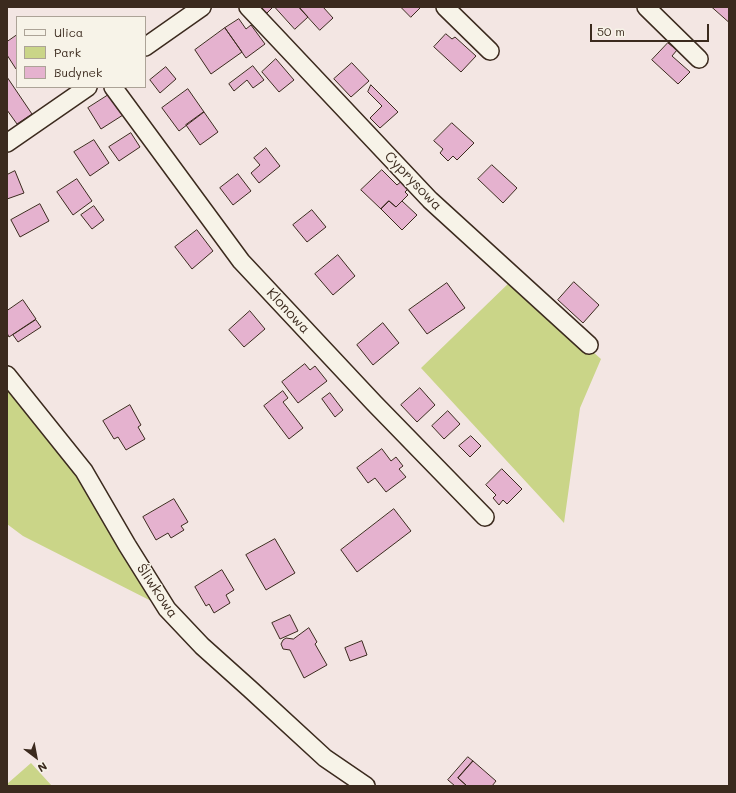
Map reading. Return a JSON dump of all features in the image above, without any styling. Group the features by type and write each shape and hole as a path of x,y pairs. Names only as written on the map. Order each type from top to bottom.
{"street":[{"path":"146,46 202,7"},
{"name":"Cyprysowa","path":"248,7 430,200 589,345"},
{"path":"445,7 490,51"},
{"path":"646,7 699,59"},
{"path":"7,143 87,88"},
{"name":"Klonowa","path":"114,88 241,261 374,403 485,517"},
{"name":"Śliwkowa","path":"7,375 84,471 166,610 202,646 325,758 366,786"}],"green space":[{"path":"512,280 601,359 580,408 564,523 421,368"},
{"path":"7,375 84,471 167,609 23,536 7,524"},
{"path":"31,763 52,786 7,786 7,784"}],"building":[{"path":"261,7 273,7 267,13"},
{"path":"275,7 299,7 308,17 295,29"},
{"path":"299,7 323,7 333,18 320,30"},
{"path":"401,7 421,7 411,17"},
{"path":"712,7 729,7 729,22"},
{"path":"239,19 246,29 251,25 265,44 246,58 225,28"},
{"path":"225,28 242,52 211,74 195,50"},
{"path":"446,34 452,39 455,37 476,56 461,72 434,47"},
{"path":"16,36 16,69 7,55 7,42"},
{"path":"668,43 677,50 672,56 690,72 678,84 652,60"},
{"path":"276,59 294,80 279,92 262,72"},
{"path":"352,63 369,81 351,97 334,79"},
{"path":"253,66 264,80 253,88 247,80 234,91 229,84"},
{"path":"166,67 176,79 160,93 150,80"},
{"path":"7,77 32,114 17,124 7,110"},
{"path":"371,85 398,112 380,128 370,118 382,106 368,92"},
{"path":"188,89 204,112 179,131 162,108"},
{"path":"110,94 123,115 101,129 88,108"},
{"path":"204,112 218,132 200,145 186,125"},
{"path":"452,123 474,143 457,160 453,156 448,161 440,153 443,149 434,141"},
{"path":"131,133 140,147 119,161 109,147"},
{"path":"94,140 109,163 90,176 74,152"},
{"path":"266,148 280,166 259,183 251,173 260,165 254,158"},
{"path":"492,165 517,188 503,203 478,179"},
{"path":"382,170 397,185 403,180 410,187 405,192 408,195 396,207 389,201 381,209 361,190"},
{"path":"15,171 24,193 7,199 7,175"},
{"path":"238,174 251,191 233,205 220,188"},
{"path":"77,179 92,201 73,215 57,192"},
{"path":"389,201 396,207 402,201 417,215 402,230 381,209"},
{"path":"40,204 49,221 20,237 11,220"},
{"path":"94,206 104,220 92,229 81,215"},
{"path":"312,210 326,227 307,242 293,225"},
{"path":"197,230 213,251 192,269 175,247"},
{"path":"338,255 355,276 333,295 315,274"},
{"path":"574,282 599,305 583,323 558,300"},
{"path":"447,283 465,308 427,334 409,310"},
{"path":"23,300 36,319 9,337 7,333 7,311"},
{"path":"250,311 265,329 244,347 229,330"},
{"path":"36,320 41,327 18,342 13,335"},
{"path":"383,323 399,343 373,365 357,345"},
{"path":"305,364 310,370 315,366 327,381 298,403 282,382"},
{"path":"420,388 435,405 417,422 401,405"},
{"path":"283,391 288,398 283,402 303,428 289,439 264,406"},
{"path":"330,393 343,410 335,417 322,399"},
{"path":"130,405 141,425 138,427 145,439 126,450 118,437 114,439 103,421"},
{"path":"448,411 460,424 444,439 432,426"},
{"path":"471,436 481,446 470,457 459,446"},
{"path":"382,449 391,461 396,457 403,466 399,469 406,477 386,492 375,478 368,483 357,468"},
{"path":"502,469 522,489 507,504 503,500 499,505 493,498 496,495 486,485"},
{"path":"174,499 188,522 181,526 184,530 171,538 168,533 156,540 143,517"},
{"path":"394,509 411,531 357,572 341,550"},
{"path":"275,539 295,573 266,590 246,555"},
{"path":"222,570 234,590 226,595 230,603 214,613 209,604 206,606 195,587"},
{"path":"290,615 298,631 280,639 272,623"},
{"path":"309,628 317,642 315,644 327,665 304,678 290,650 283,649 281,644 286,638 293,639"},
{"path":"362,641 367,655 350,661 345,648"},
{"path":"468,757 473,761 458,778 467,786 455,786 448,780"},
{"path":"473,761 496,781 492,786 467,786 458,778"}]}
